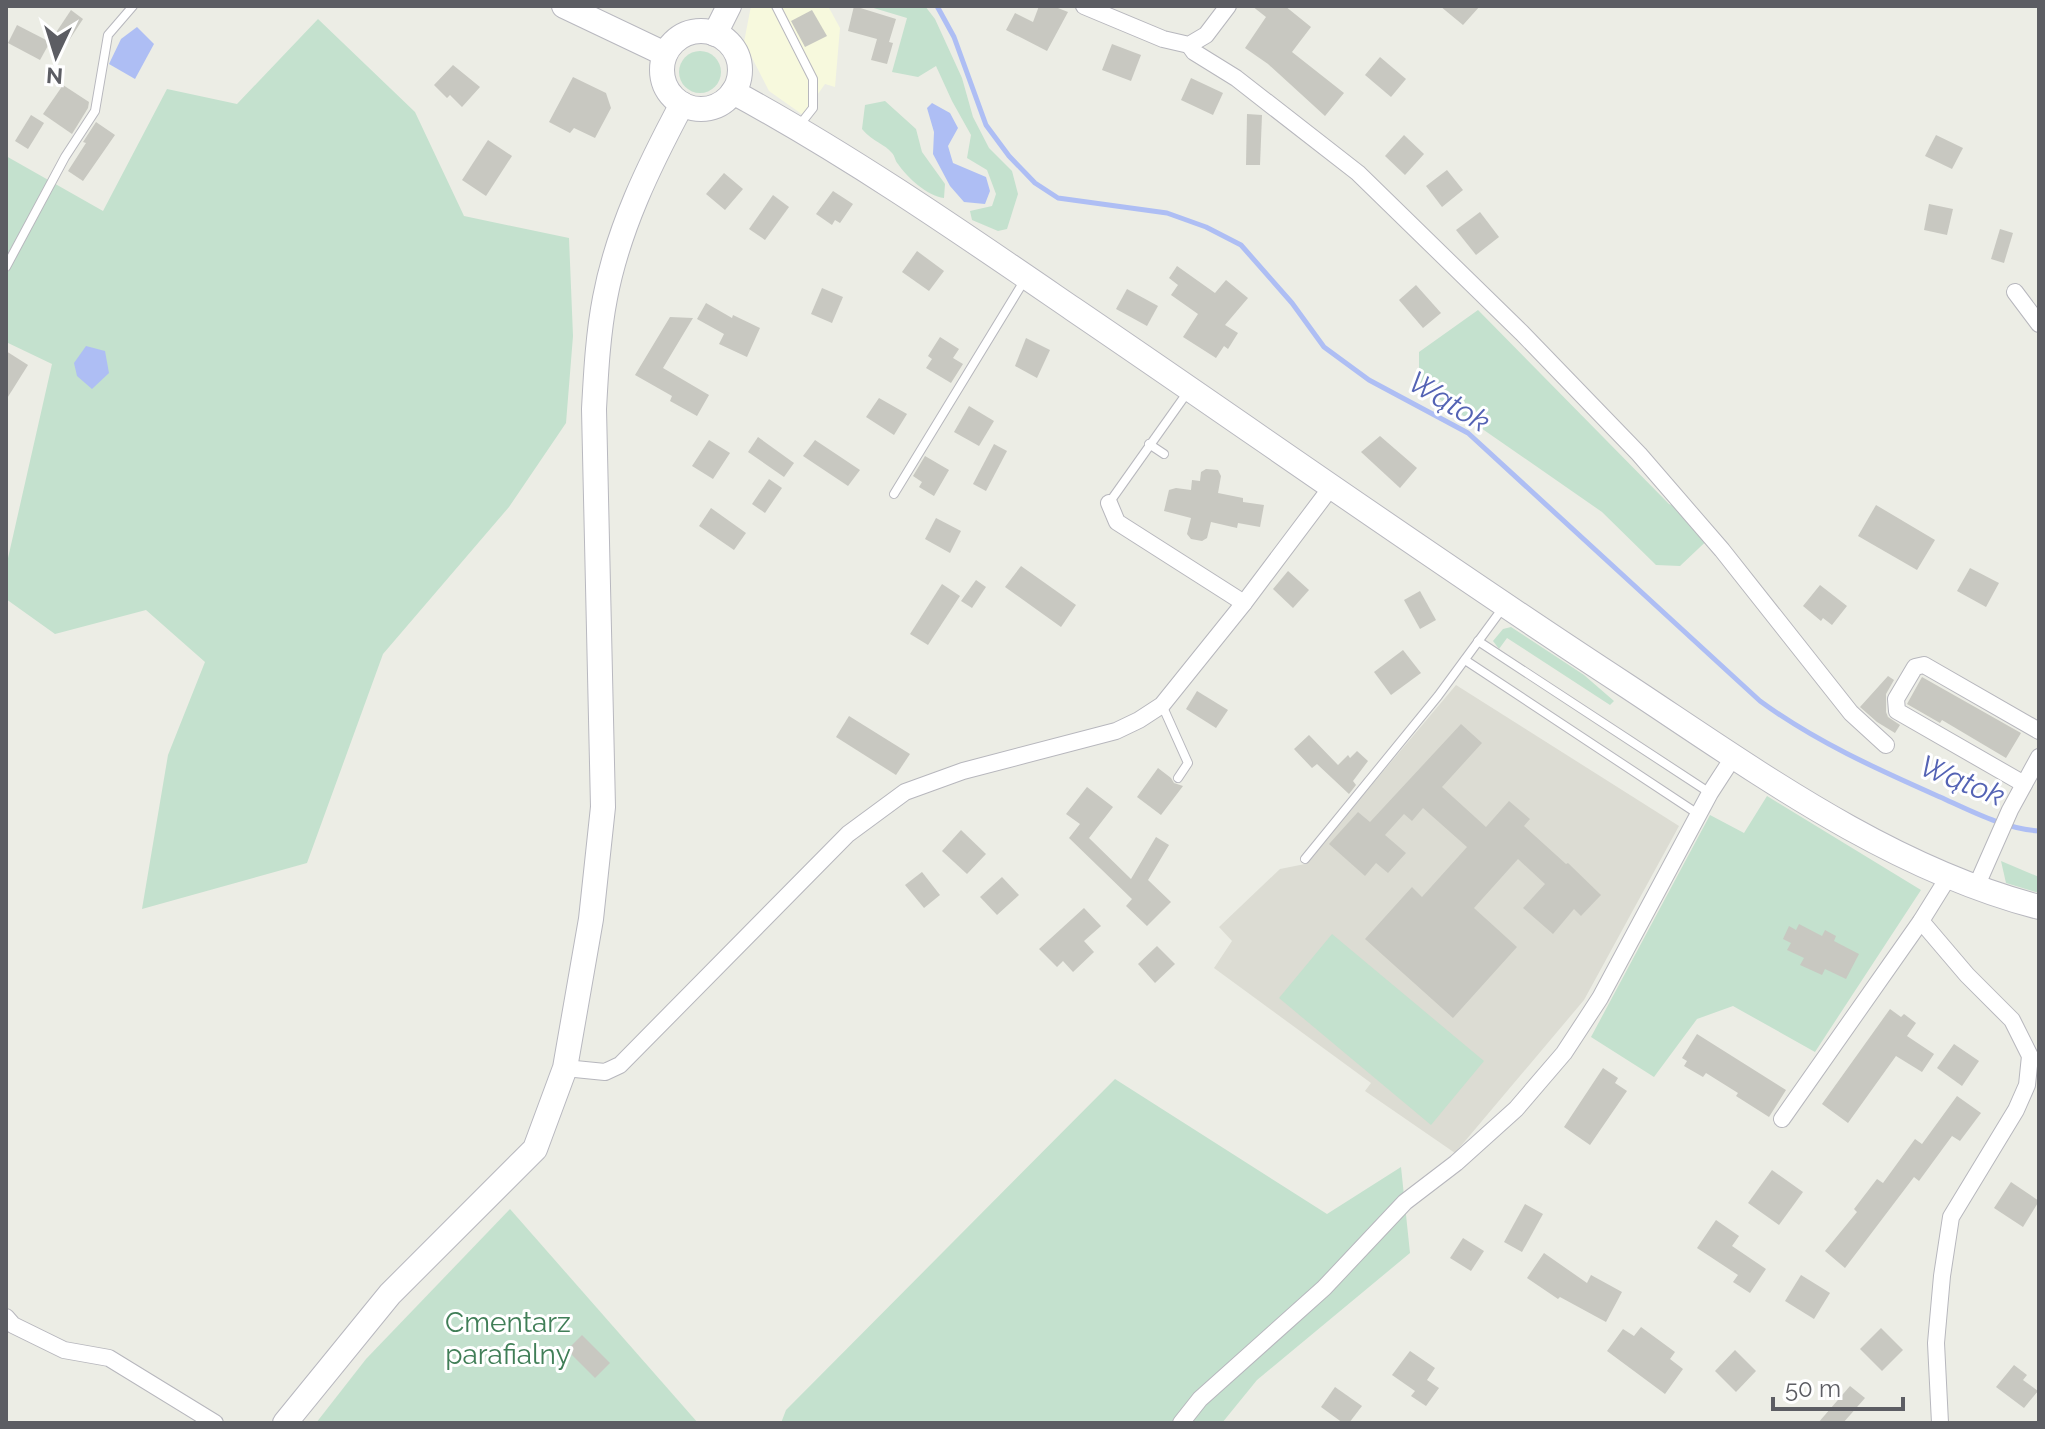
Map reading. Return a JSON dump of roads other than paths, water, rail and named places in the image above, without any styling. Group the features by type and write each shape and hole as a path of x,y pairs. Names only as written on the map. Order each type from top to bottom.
{"street":[{"path":"564,6 665,54"},
{"path":"715,34 729,6"},
{"path":"1084,6 1163,39 1189,45 1194,52 1236,78 1358,173 1522,333 1639,454 1722,550 1851,713 1886,745"},
{"path":"1189,45 1206,35 1228,6"},
{"path":"694,32 715,34 729,44 739,64 733,92 719,104 707,108 682,104 672,97 662,78 665,54 681,36 694,32"},
{"path":"733,92 798,128 1027,277 1505,604 1734,756 1853,829 1949,876 2039,907"},
{"path":"285,1423 390,1294 535,1149 565,1068 591,919 603,807 594,409 597,361 605,297 619,243 644,178 682,104"},
{"path":"2015,292 2039,324"},
{"path":"565,1068 605,1072 620,1065 848,834 905,792 963,771 1116,731 1162,705 1332,486"},
{"path":"1109,503 1117,522 1244,603"},
{"path":"2024,784 1897,711 1896,699 1915,667 1924,665 2039,731"},
{"path":"1181,1423 1200,1399 1324,1288 1405,1202 1456,1163 1516,1109 1564,1053 1600,998 1710,793 1734,756"},
{"path":"1976,887 2010,810 2039,757"},
{"path":"1782,1119 1921,921 1949,876"},
{"path":"1921,921 1967,975 2012,1020 2035,1054 2016,1110 1951,1217 1936,1343 1940,1423"},
{"path":"6,1317 13,1325 64,1350 109,1358 215,1423"}],"lane":[{"path":"6,267 65,157 95,111 108,35 133,6"},
{"path":"776,6 813,79 813,108 798,128"},
{"path":"894,494 1027,277"},
{"path":"1109,503 1190,389"},
{"path":"1149,444 1164,454"},
{"path":"1305,859 1465,660 1505,604"},
{"path":"1478,641 1710,793"},
{"path":"1465,660 1698,815"},
{"path":"1162,705 1188,763 1178,778"}],"water":[{"path":"137,27 154,44 135,79 109,64 121,39"},
{"path":"932,103 950,113 958,128 948,146 953,163 986,177 990,191 985,204 964,202 950,186 933,154 934,132 927,108"},
{"path":"86,346 105,351 109,373 92,389 77,376 74,363"}],"waterway":[{"name":"Wątok","path":"937,6 954,37 986,125 1009,156 1035,183 1058,198 1167,213 1206,227 1241,245 1292,303 1324,347 1369,380 1468,433 1760,701 1825,742 1893,776 1988,818 2039,831"}],"park label":[{"name":"Cmentarz parafialny","path":"508,1338"}]}
